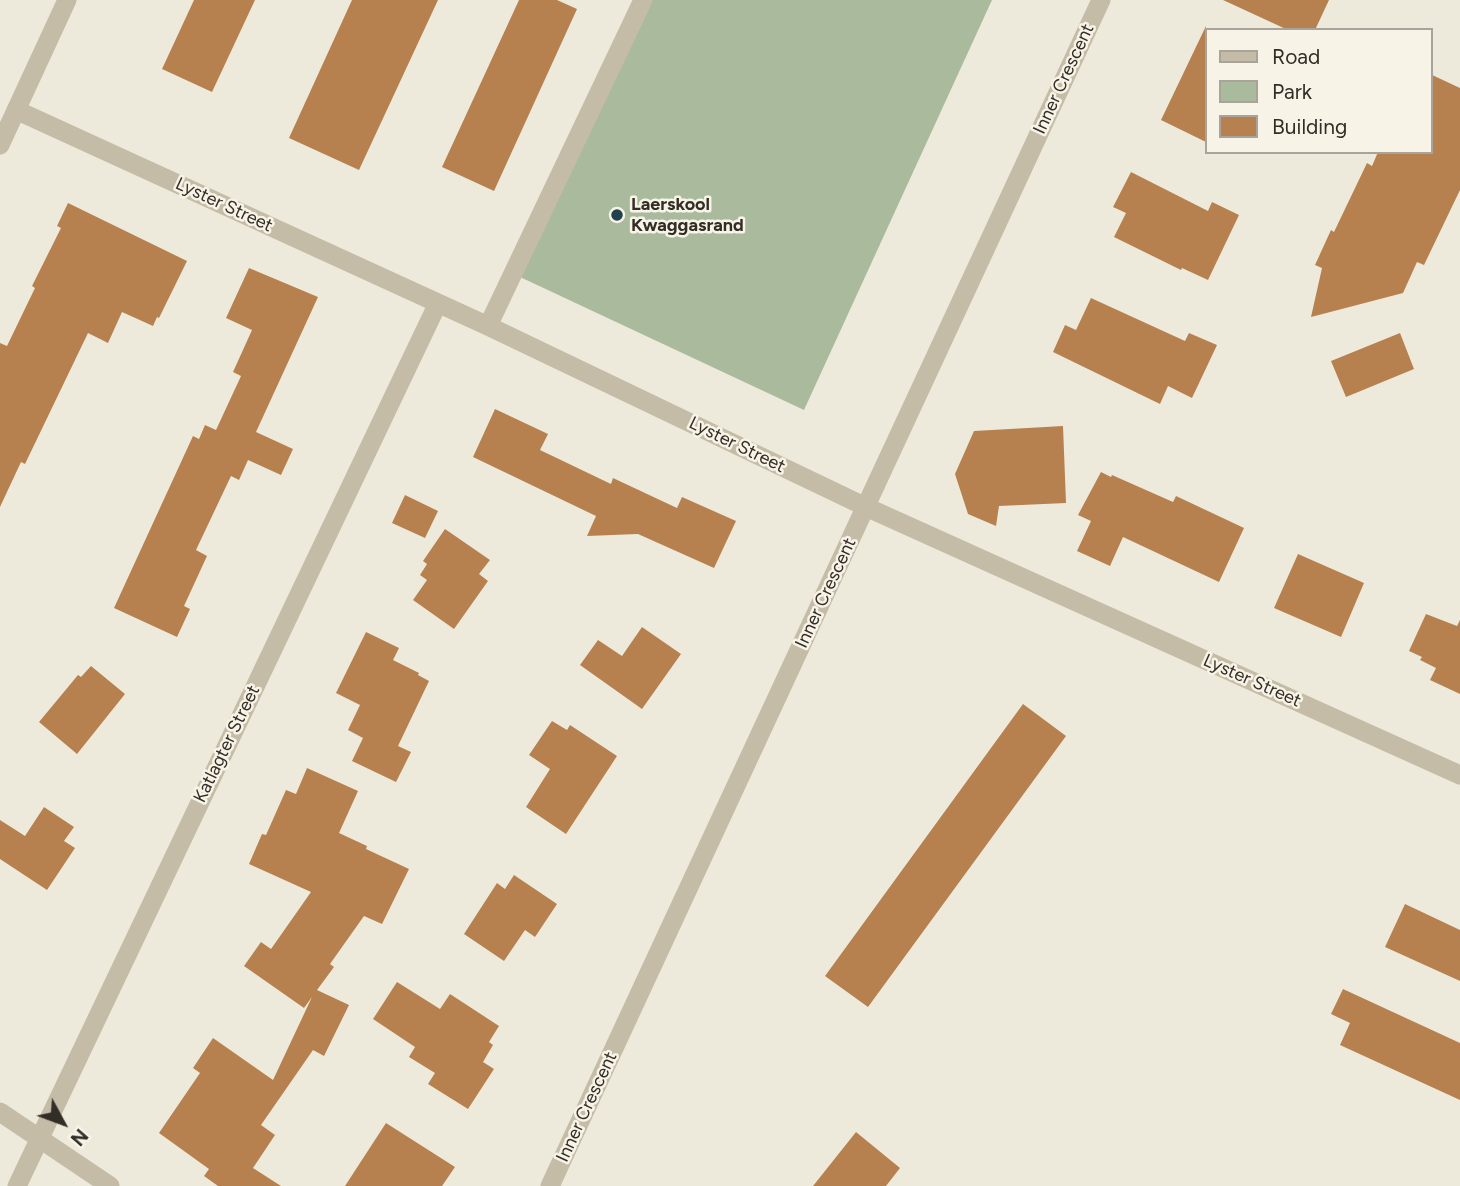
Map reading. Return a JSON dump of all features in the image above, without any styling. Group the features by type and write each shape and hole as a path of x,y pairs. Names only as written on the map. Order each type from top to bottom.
{"street":[{"path":"0,145 68,0"},
{"path":"488,326 643,0"},
{"name":"Inner Crescent","path":"550,1186 1101,0"},
{"name":"Lyster Street","path":"16,110 488,326 866,507 1460,775"},
{"name":"Katlagter Street","path":"17,1186 438,303"},
{"path":"0,1112 110,1186"}],"green space":[{"path":"648,0 992,0 804,410 520,277"}],"building":[{"path":"194,0 255,0 212,92 162,69"},
{"path":"352,0 438,0 359,170 289,138"},
{"path":"519,0 557,0 577,9 494,191 442,167"},
{"path":"1223,0 1329,0 1316,28 1284,28"},
{"path":"1204,30 1204,141 1161,120"},
{"path":"1432,75 1460,88 1460,190 1424,265 1417,262 1403,293 1311,317 1322,268 1315,265 1367,163 1372,166 1377,154 1432,154"},
{"path":"1131,172 1208,211 1212,202 1239,215 1208,280 1182,268 1181,270 1114,237 1126,213 1113,207"},
{"path":"68,203 187,261 153,326 122,312 108,343 88,333 25,464 21,462 0,507 0,343 7,346 35,288 32,286 61,228 57,226"},
{"path":"249,268 318,297 256,432 293,449 281,475 248,460 239,480 231,476 196,550 207,556 184,606 190,609 177,637 114,608 193,436 199,439 205,425 216,430 241,376 233,372 252,330 226,318"},
{"path":"1091,298 1185,341 1189,333 1217,345 1192,398 1168,386 1160,404 1053,352 1065,325 1076,330"},
{"path":"1400,333 1414,369 1346,397 1331,361"},
{"path":"495,409 548,434 540,450 611,484 613,478 677,508 682,497 736,521 714,568 638,534 587,536 596,516 473,457"},
{"path":"1063,426 1066,503 999,506 996,526 968,514 955,474 974,431"},
{"path":"1101,472 1173,502 1176,496 1244,528 1219,582 1123,537 1110,566 1077,551 1091,521 1078,515"},
{"path":"405,495 438,511 425,538 392,523"},
{"path":"445,529 490,560 479,574 488,581 454,629 413,600 427,580 420,575 427,564 423,561"},
{"path":"1298,554 1364,583 1341,637 1274,608"},
{"path":"1426,614 1457,626 1460,620 1460,694 1430,680 1436,668 1409,651"},
{"path":"642,627 681,654 642,709 580,665 598,640 622,656"},
{"path":"366,632 399,648 393,660 429,681 398,746 411,752 396,782 352,761 363,738 348,730 360,705 336,693"},
{"path":"91,666 125,694 77,754 39,722 78,675 81,677"},
{"path":"1023,704 1066,736 868,1007 825,976"},
{"path":"552,721 567,730 570,725 617,756 566,834 526,807 550,769 529,755"},
{"path":"307,768 358,791 339,833 409,869 382,924 364,916 330,964 334,967 317,990 349,1005 324,1056 313,1050 261,1125 275,1135 253,1168 281,1186 218,1186 204,1176 209,1169 159,1133 200,1073 193,1068 213,1038 273,1080 312,997 304,1008 244,966 261,942 271,949 311,892 249,864 262,834 266,835 286,790 296,794"},
{"path":"44,807 74,827 64,841 75,848 47,890 0,859 0,820 25,836"},
{"path":"514,875 557,904 535,937 525,930 504,961 464,934 497,883 505,889"},
{"path":"1405,904 1460,930 1460,981 1385,947"},
{"path":"397,982 440,1009 450,994 499,1026 489,1042 493,1045 483,1062 494,1069 468,1109 428,1084 435,1073 409,1057 415,1047 373,1019"},
{"path":"1343,989 1460,1043 1460,1100 1340,1045 1350,1023 1331,1014"},
{"path":"386,1123 455,1167 442,1186 345,1186"},
{"path":"856,1132 900,1168 886,1186 813,1186"}],"place":[{"name":"Laerskool Kwaggasrand","path":"617,215"}]}
